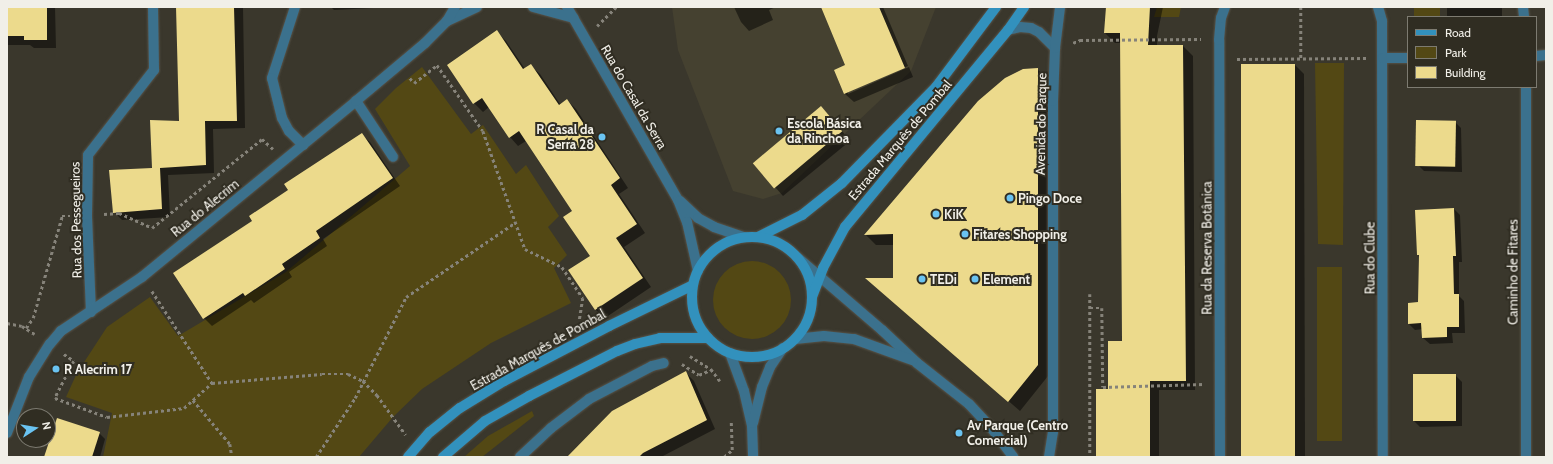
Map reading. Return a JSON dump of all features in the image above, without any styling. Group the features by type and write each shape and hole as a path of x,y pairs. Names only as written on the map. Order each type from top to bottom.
{"street":[{"name":"Rua dos Pessegueiros","path":"91,312 87,215 88,154 154,70 153,7"},
{"path":"295,7 272,78 282,118 289,131 303,145"},
{"name":"Rua do Alecrim","path":"7,433 29,377 50,344 61,331 142,277 285,160 426,43 447,21 455,7"},
{"name":"Rua do Alecrim","path":"447,21 477,7"},
{"path":"533,7 574,18"},
{"name":"Rua do Casal da Serra","path":"568,7 678,200 686,222 698,271"},
{"name":"Estrada Marquês de Pombal","path":"758,237 802,215 842,183 936,87 996,7"},
{"name":"Estrada Marquês de Pombal","path":"812,299 820,277 845,227 1008,30 1024,7"},
{"name":"Avenida do Parque","path":"1050,457 1053,432 1052,278 1055,48 1060,7"},
{"name":"Rua da Reserva Botânica","path":"1220,457 1220,40 1221,18 1225,7"},
{"name":"Rua do Clube","path":"1378,7 1382,21 1384,457"},
{"path":"1008,30 1020,27 1031,28 1039,32 1055,48"},
{"path":"1382,58 1407,58"},
{"name":"Caminho de Fitares","path":"1526,88 1526,457"},
{"path":"356,101 393,157"},
{"name":"Rua do Casal da Serra","path":"678,200 698,218 714,227 743,238"},
{"path":"797,257 805,270 810,284 812,299 804,327 794,339 783,348 771,354 757,357 730,353 708,338 694,314 692,299 693,284 698,271 706,258 716,248 729,241 758,237 772,241 786,247 882,330 917,363 970,404 993,430 1013,457"},
{"name":"Estrada Marquês de Pombal","path":"408,457 430,432 460,408 504,382 587,337 693,284"},
{"path":"794,339 824,336 854,339 917,363"},
{"path":"443,457 485,421 617,351 635,344 660,338 708,338"},
{"path":"752,424 762,387 770,368 783,348"},
{"path":"730,353 742,384 752,424 752,457"},
{"path":"520,457 552,428 589,399 646,369 664,363"}],"path":[{"path":"585,37 616,7"},
{"path":"1301,7 1301,58"},
{"path":"1080,40 1192,39"},
{"path":"1236,59 1345,58"},
{"path":"414,83 437,65 482,131 525,249 562,267 583,298 578,320 587,337"},
{"path":"119,213 152,228 262,139 285,160"},
{"path":"26,328 33,318 62,216 87,215"},
{"path":"316,457 355,398 406,298 516,222"},
{"path":"142,277 212,384"},
{"path":"1090,294 1090,457"},
{"path":"1090,308 1102,308 1103,387 1220,384"},
{"path":"7,323 22,326"},
{"path":"664,363 683,365 699,375 711,370"},
{"path":"55,398 107,417 184,408 212,384 322,374 348,374 363,381 377,395 394,421 416,448"},
{"path":"193,400 230,444 232,457"}],"shaded area":[{"name":"Escola Básica da Rinchoa","path":"672,7 936,7 911,71 782,193 763,199 733,191 678,50"}],"green space":[{"path":"1157,7 1181,7 1179,17 1154,17"},
{"path":"1414,7 1440,7 1440,16 1414,16"},
{"path":"1315,63 1344,63 1343,245 1318,244"},
{"path":"422,67 471,134 483,125 516,174 526,165 559,216 548,227 567,255 554,268 571,303 491,343 422,389 393,417 359,457 103,457 112,413 66,397 77,373 107,327 150,297 178,336 286,272 410,166 375,109 396,88"},
{"path":"752,261 767,264 780,272 788,285 791,300 788,315 780,328 767,336 752,339 737,336 724,328 716,315 713,300 716,285 724,272 737,264"},
{"path":"1317,267 1342,267 1342,441 1317,441"},
{"path":"532,411 534,416 482,457 464,457 488,436"}],"building":[{"path":"7,7 47,7 47,40 24,40 24,36 7,36"},
{"path":"176,7 234,7 237,121 205,121 206,165 160,168 162,209 113,213 109,170 152,168 150,120 179,121"},
{"path":"821,7 879,7 905,68 844,94 834,70 845,65"},
{"path":"1106,7 1150,7 1148,45 1183,45 1186,381 1150,381 1150,457 1096,457 1096,389 1108,389 1108,341 1122,341 1120,33 1104,33"},
{"path":"497,30 523,69 531,64 559,105 567,99 620,178 611,185 637,224 616,238 643,278 595,310 568,270 590,256 563,217 572,211 519,131 509,138 482,98 473,104 447,65"},
{"path":"1241,64 1295,64 1295,457 1241,457"},
{"name":"Fitares Shopping","path":"1038,68 1038,365 1008,402 865,278 893,278 893,234 864,235 978,101 1005,78 1023,69"},
{"path":"821,106 842,131 774,188 753,163"},
{"path":"1416,120 1456,121 1455,167 1415,166"},
{"path":"362,133 393,178 316,231 320,238 282,264 285,269 245,296 243,293 203,319 173,273 252,221 249,216 288,190 284,184"},
{"path":"1454,208 1456,256 1453,256 1454,294 1459,294 1459,327 1447,327 1447,337 1422,338 1421,323 1408,324 1408,303 1418,302 1419,255 1417,255 1415,210"},
{"path":"686,371 707,420 643,453 639,457 567,457 612,411"},
{"path":"1413,374 1456,374 1456,421 1413,421"},
{"path":"57,418 100,432 92,457 44,457 47,448 56,448"}],"place":[{"name":"Escola Básica da Rinchoa","path":"779,131"},
{"name":"R Casal da Serra 28","path":"602,137"},
{"name":"Pingo Doce","path":"1010,198"},
{"name":"KiK","path":"936,214"},
{"name":"Fitares Shopping","path":"965,234"},
{"name":"TEDi","path":"922,279"},
{"name":"Element","path":"975,279"},
{"name":"R Alecrim 17","path":"56,369"},
{"name":"Av Parque (Centro Comercial)","path":"959,433"}]}
